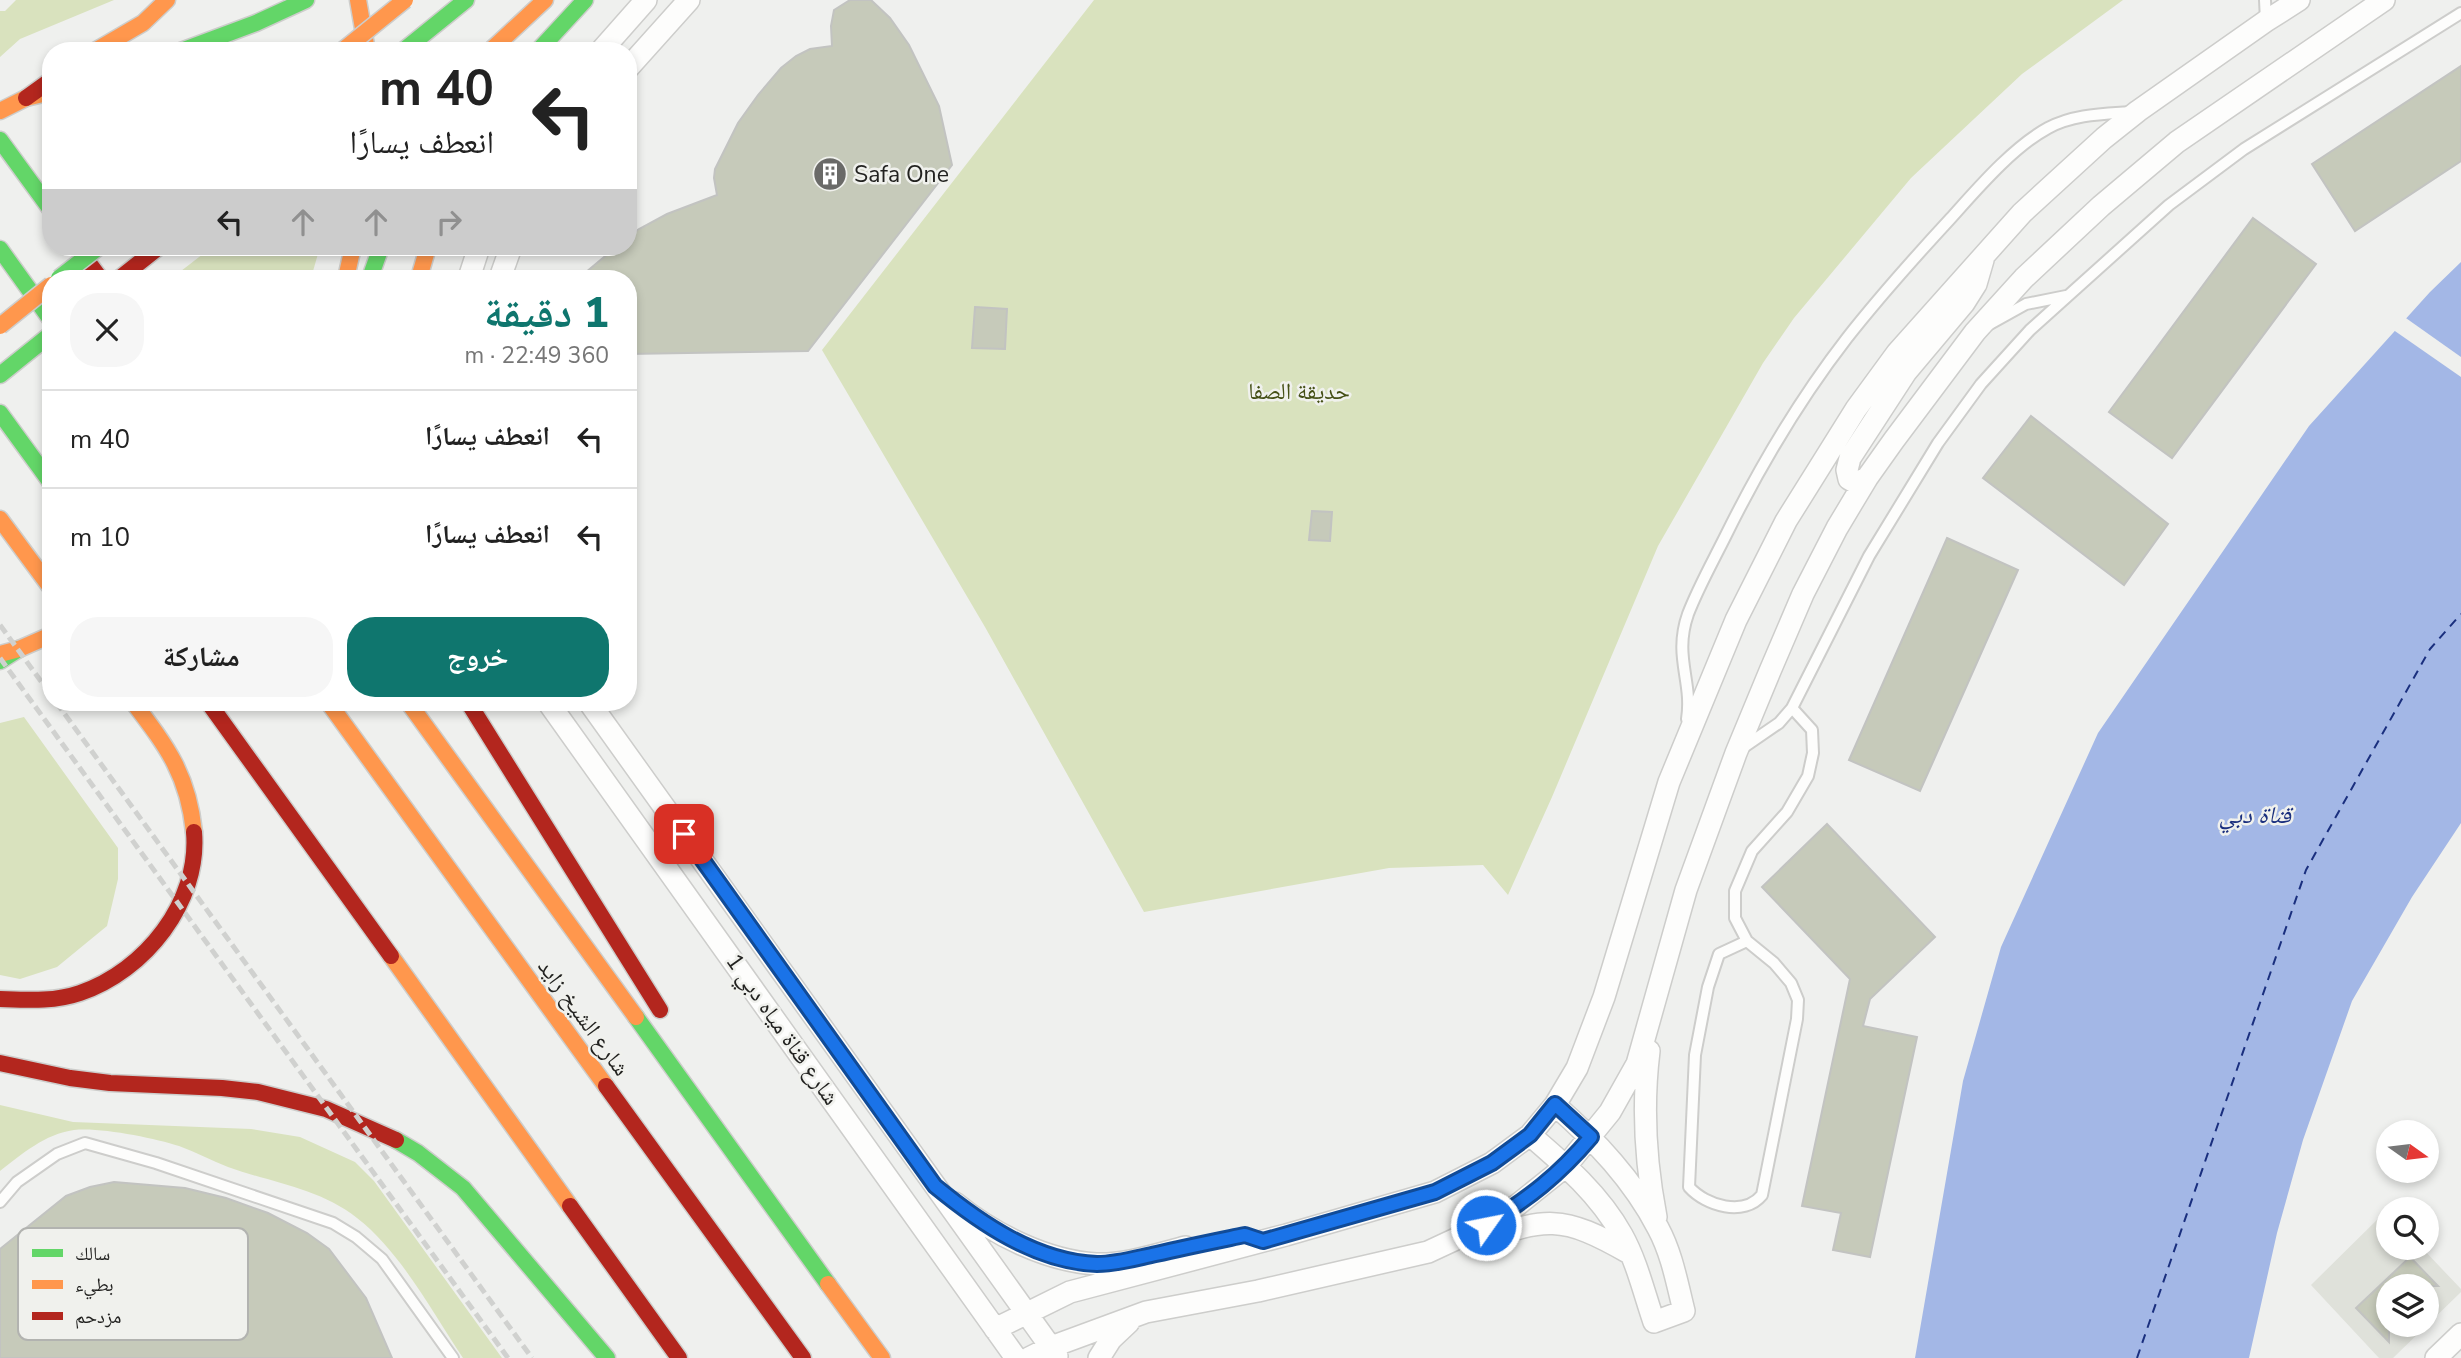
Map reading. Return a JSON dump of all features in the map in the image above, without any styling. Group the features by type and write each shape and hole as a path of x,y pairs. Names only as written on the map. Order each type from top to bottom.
{"main road":[{"path":"112,42 131,32 167,0"},
{"path":"205,42 306,0"},
{"path":"358,0 365,42"},
{"path":"353,42 405,0"},
{"path":"414,42 466,0"},
{"path":"501,42 545,0"},
{"path":"546,42 585,0"},
{"path":"0,111 42,86"},
{"path":"26,98 42,94"},
{"path":"0,140 42,198"},
{"path":"0,249 42,307"},
{"path":"69,270 87,256"},
{"path":"130,270 148,256"},
{"path":"0,326 42,292"},
{"path":"0,374 42,341"},
{"path":"0,413 42,471"},
{"path":"0,519 42,576"},
{"path":"0,661 42,639"},
{"path":"0,654 19,649"},
{"path":"0,999 38,1001 93,988 141,959 176,915 187,888 193,861 195,833 191,805 183,778 171,753 140,711"},
{"path":"214,711 679,1358"},
{"name":"شارع الشيخ زايد","path":"335,711 803,1358"},
{"path":"415,711 882,1358"},
{"path":"474,711 670,1026"},
{"path":"0,1060 30,1070 110,1083 258,1092 326,1109 390,1136 418,1153 463,1188 607,1358"},
{"path":"691,1064 734,1151"},
{"path":"584,1358 590,1336"}],"street":[{"path":"609,42 646,0"},
{"path":"637,58 689,0"},
{"path":"995,1329 1070,1292 1435,1192 1492,1163 1530,1135 1555,1104 1577,1069 1604,997 1653,831 1682,750 1736,620 1786,521 1856,409 1897,352 2022,213 2104,138 2265,10 2299,0"},
{"path":"1428,1252 1486,1225 1516,1206 1566,1166 1610,1112 1637,1064 1686,891 1736,753 1803,594 1837,528 1867,478 1939,378 1975,332 2025,278 2101,206 2177,142 2384,0"},
{"path":"1867,478 1856,483 1849,479 1847,470 1850,458 1906,372 1964,303 1976,284 1986,251"},
{"name":"شارع قناة مياه دبي 1","path":"555,711 752,984 1016,1358"},
{"name":"شارع قناة مياه دبي 1","path":"595,711 1054,1353"},
{"path":"1530,1135 1566,1166 1608,1213 1631,1254 1654,1322 1684,1311 1671,1261 1659,1229 1647,1172 1644,1089 1655,1007"},
{"path":"1555,1104 1591,1137 1626,1178 1659,1229"},
{"path":"935,1186 967,1213 995,1231 1042,1251 1073,1260 1097,1264 1120,1262 1245,1235 1263,1241"},
{"path":"1029,1358 1054,1353 1146,1312 1258,1292 1428,1252 1461,1250 1530,1224 1553,1223 1578,1227 1599,1235 1631,1254"},
{"path":"1099,1358 1111,1339 1127,1324 1146,1312"},
{"path":"2436,1358 2461,1334"}],"lane":[{"path":"1736,753 1779,723 1793,708 1869,556 1938,443 2005,356 2169,205 2244,149 2461,13"},
{"path":"1682,750 1689,708 1681,658 1681,639 1692,607 1748,491 1792,416 1846,339 1961,208 2031,140 2048,128 2068,120 2138,111"},
{"path":"1975,332 2026,304 2068,296"},
{"path":"1747,941 1719,954 1708,987 1695,1055 1689,1187 1698,1197 1711,1203 1741,1208 1755,1203 1762,1195 1797,1019 1798,1000 1791,984 1774,963 1747,941 1735,918 1735,891 1752,851 1787,812 1808,776 1813,753 1812,730 1793,708"},
{"path":"0,1202 17,1182 57,1154 85,1143 146,1159 320,1218 356,1237 382,1259 453,1358"}],"shaded area":[{"path":"2376,1221 2376,1260 2433,1260 2461,1292 2439,1313 2439,1274 2376,1274 2376,1337 2415,1337 2393,1358 2379,1358 2311,1285"}],"green space":[{"path":"16,0 114,0 20,39 0,57 0,11 5,11"},
{"name":"حديقة الصفا","path":"1094,0 2123,0 2022,74 1911,178 1794,318 1763,363 1658,546 1508,895 1483,865 1389,868 1144,912 985,627 822,350"},
{"path":"200,256 317,256 313,270 182,270"},
{"path":"24,717 118,848 118,879 107,926 57,967 20,979 0,975 0,723"},
{"path":"0,1105 73,1122 251,1129 300,1137 355,1162 374,1181 502,1358 463,1358 415,1283 388,1248 357,1218 327,1200 295,1187 228,1167 179,1146 98,1130 74,1130 53,1136 34,1146 0,1171"}],"water":[{"name":"قناة دبي","path":"2461,262 2461,823 2412,897 2352,1001 2303,1140 2277,1233 2249,1358 1915,1358 1963,1081 2001,947 2098,733 2309,426 2430,292"}],"pier":[{"path":"2403,316 2461,357 2461,377 2392,329"}],"building":[{"name":"Safa One","path":"850,0 871,0 890,18 909,45 939,106 952,165 808,351 637,354 637,270 589,270 605,256 637,256 637,230 667,214 717,195 715,169 738,123 781,68 810,49 832,46 831,26 834,10"},
{"path":"2461,66 2461,161 2355,231 2312,164"},
{"path":"2253,218 2316,264 2172,458 2109,412"},
{"path":"975,307 1007,309 1005,349 972,348"},
{"path":"2031,416 2168,524 2124,585 1983,478"},
{"path":"1312,511 1332,512 1330,541 1309,540"},
{"path":"1947,538 2018,570 1920,791 1849,760"},
{"path":"1827,824 1935,937 1870,999 1863,1026 1917,1037 1870,1257 1833,1250 1841,1213 1802,1206 1850,979 1762,887"},
{"path":"114,1182 185,1188 226,1198 268,1213 307,1233 329,1249 366,1298 392,1358 0,1358 0,1249 18,1235 18,1340 248,1340 248,1228 26,1228 66,1196"},
{"path":"2407,1260 2413,1260 2426,1274 2392,1274"},
{"path":"2376,1289 2376,1329 2356,1308"}],"ferry route":[{"path":"2137,1358 2306,870 2430,649 2461,614"}],"railway":[{"path":"0,625 42,683"},
{"path":"0,658 508,1358"},
{"path":"63,711 532,1358"}],"traffic: fast":[{"path":"205,42 306,0"},
{"path":"414,42 466,0"},
{"path":"546,42 585,0"},
{"path":"0,140 42,198"},
{"path":"0,249 42,307"},
{"path":"69,270 87,256"},
{"path":"373,270 378,256"},
{"path":"0,375 42,341"},
{"path":"0,413 42,471"},
{"path":"0,661 19,649"},
{"path":"636,1017 828,1284"},
{"path":"396,1140 418,1153 463,1188 607,1358"}],"traffic: slow":[{"path":"110,42 143,23 167,0"},
{"path":"358,0 365,42"},
{"path":"353,42 405,0"},
{"path":"500,42 545,0"},
{"path":"0,111 26,98 42,94"},
{"path":"348,270 351,256"},
{"path":"421,270 425,256"},
{"path":"0,326 42,292"},
{"path":"0,519 42,576"},
{"path":"0,654 42,639"},
{"path":"140,711 166,748 181,777 194,832"},
{"path":"335,711 606,1086"},
{"path":"415,711 636,1017"},
{"path":"391,956 570,1206"},
{"path":"828,1284 882,1358"}],"traffic: jam":[{"path":"26,98 42,86"},
{"path":"84,256 94,270"},
{"path":"130,270 148,256"},
{"path":"214,711 391,956"},
{"path":"474,711 660,1010"},
{"path":"0,999 40,1000 80,993 104,983 146,951 178,908 188,884 194,832"},
{"path":"0,1063 70,1078 110,1083 258,1092 326,1109 396,1140"},
{"path":"606,1086 803,1358"},
{"path":"570,1206 679,1358"}],"place":[{"name":"Safa One","path":"830,174"}],"route":[{"path":"684,834 935,1186 967,1213 995,1231 1049,1254 1097,1264 1120,1262 1245,1235 1263,1241 1435,1192 1492,1163 1530,1135 1555,1104 1591,1137 1566,1166 1545,1184 1486,1225"}]}
